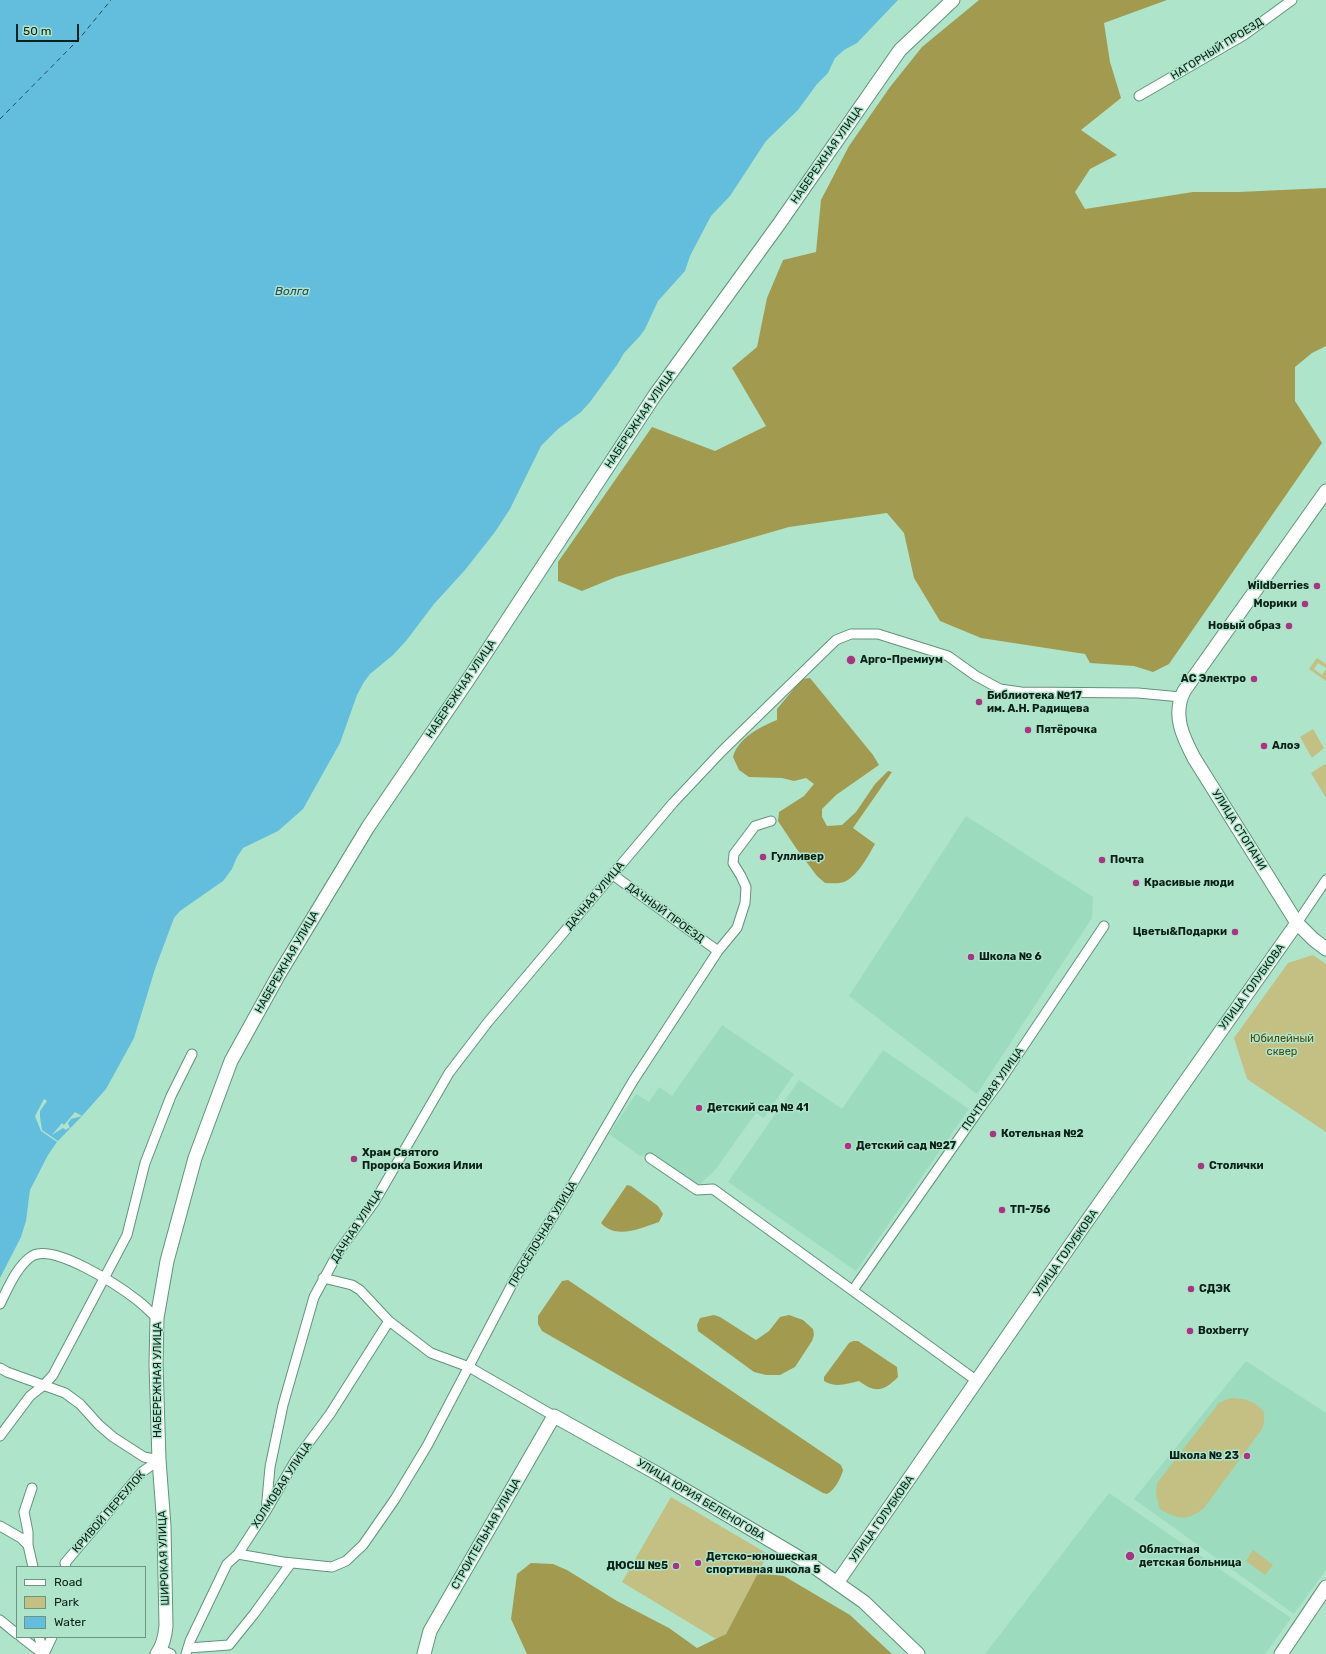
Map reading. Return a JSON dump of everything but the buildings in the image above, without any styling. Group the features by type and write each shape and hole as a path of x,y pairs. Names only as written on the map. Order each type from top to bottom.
{"street":[{"name":"НАБЕРЕЖНАЯ УЛИЦА","path":"159,1460 156,1364 157,1318 167,1261 195,1158 231,1061 278,976 368,827 473,673 664,382 779,224 900,50 953,0"},
{"name":"НАГОРНЫЙ ПРОЕЗД","path":"1139,96 1244,35 1292,0"},
{"path":"1181,696 1326,491"},
{"name":"ДАЧНАЯ УЛИЦА","path":"266,1511 270,1467 283,1405 314,1297 339,1251 374,1201 449,1073 488,1022 613,876 673,803 722,751 836,640 851,634 878,634 948,656 976,676 1000,689 1021,692 1156,693 1181,696"},
{"name":"УЛИЦА СТОПАНИ","path":"1181,696 1178,719 1181,732 1186,743 1297,923 1313,940 1326,949"},
{"name":"ПРОСЁЛОЧНАЯ УЛИЦА","path":"238,1554 291,1563 332,1567 346,1561 363,1545 395,1499 427,1446 518,1273 565,1197 633,1081 718,951 737,928 745,903 746,887 733,863 734,854 755,826 771,821"},
{"name":"ДАЧНЫЙ ПРОЕЗД","path":"613,876 718,951"},
{"path":"1297,923 1326,880"},
{"name":"УЛИЦА ГОЛУБКОВА","path":"837,1583 1085,1224 1297,923"},
{"name":"ПОЧТОВАЯ УЛИЦА","path":"853,1290 998,1084 1104,926"},
{"path":"0,1436 30,1396 44,1386 53,1375 126,1235 145,1163 171,1096 192,1054"},
{"path":"650,1158 697,1190 713,1189 977,1381"},
{"path":"0,1304 24,1264 33,1256 43,1253 59,1256 104,1278 138,1300 157,1318"},
{"name":"УЛИЦА ЮРИЯ БЕЛЕНОГОВА","path":"323,1278 352,1285 360,1290 389,1321 431,1353 469,1367 658,1474 810,1564 864,1602 918,1654"},
{"name":"ХОЛМОВАЯ УЛИЦА","path":"187,1651 190,1641 227,1564 238,1554 266,1511 294,1461 330,1414 389,1321"},
{"path":"0,1368 7,1372 66,1393 80,1404 99,1425 113,1437 127,1447 144,1456 159,1460"},
{"name":"СТРОИТЕЛЬНАЯ УЛИЦА","path":"424,1654 430,1631 554,1416"},
{"name":"КРИВОЙ ПЕРЕУЛОК","path":"66,1566 65,1563 142,1472 159,1460"},
{"name":"ШИРОКАЯ УЛИЦА","path":"159,1460 164,1526 166,1626 163,1652"},
{"path":"32,1488 24,1512 28,1532 28,1545 33,1566"},
{"path":"2,1531 21,1538 28,1545"},
{"path":"187,1651 229,1645 254,1614 291,1563"},
{"path":"1281,1654 1326,1588"},
{"path":"0,1620 16,1633"},
{"path":"22,1638 44,1654"},
{"path":"39,1638 44,1654"},
{"path":"44,1654 52,1638"}],"shaded area":[{"path":"979,0 1167,0 1104,23 1110,62 1121,98 1081,130 1117,155 1090,169 1075,192 1085,209 1193,192 1238,192 1326,188 1326,346 1312,353 1295,367 1295,401 1322,443 1169,664 1153,672 1134,666 1090,663 1085,654 981,638 940,621 914,578 904,533 887,513 789,527 616,577 582,591 558,581 558,562 652,427 715,451 766,426 732,368 757,347 767,298 783,260 816,252 821,200 849,146 890,87 922,47"},
{"path":"810,678 873,755 879,765 836,795 822,809 822,817 827,826 842,825 856,812 875,784 888,771 892,772 853,828 875,844 858,871 849,879 839,883 825,883 817,876 778,821 779,812 804,796 814,784 806,778 794,781 782,778 749,777 739,770 733,757 740,744 750,734 777,720 777,709 802,679"},
{"name":"Школа № 6","path":"966,816 1093,897 1092,918 977,1094 849,996"},
{"name":"Детский сад № 41","path":"722,1025 794,1074 764,1118 756,1113 715,1170 698,1186 653,1154 640,1156 609,1134 636,1094 649,1102 659,1087 672,1096"},
{"name":"Детский сад №27","path":"883,1050 969,1109 856,1271 728,1182 799,1080 842,1109"},
{"path":"627,1185 631,1186 658,1206 663,1214 659,1222 621,1232 607,1228 601,1223"},
{"path":"568,1280 841,1465 843,1470 835,1487 827,1494 823,1493 542,1331 538,1324 538,1316 562,1281"},
{"path":"714,1315 720,1317 756,1340 769,1331 780,1317 789,1315 803,1320 813,1329 814,1335 812,1341 795,1367 780,1375 766,1375 754,1372 698,1331 697,1325 700,1318"},
{"path":"858,1341 897,1367 898,1377 888,1386 879,1389 870,1388 859,1381 837,1385 824,1381 824,1377 849,1343"},
{"name":"Школа № 23","path":"1246,1361 1326,1413 1326,1570 1294,1614 1134,1499"},
{"name":"Областная детская больница","path":"1109,1493 1291,1618 1265,1654 985,1654"},
{"path":"531,1563 553,1564 567,1570 617,1601 669,1628 697,1648 726,1634 758,1573 784,1576 850,1615 892,1654 527,1654 511,1619 517,1574"}],"green space":[{"path":"1317,658 1326,664 1326,668 1318,663 1314,669 1322,675 1326,669 1326,681 1309,669"},
{"path":"1313,729 1324,748 1312,758 1300,737"},
{"path":"1325,764 1326,765 1326,798 1311,773"},
{"name":"Юбилейный сквер","path":"1313,955 1326,964 1326,1132 1247,1079 1234,1038 1288,963"},
{"path":"1230,1398 1249,1401 1261,1408 1264,1412 1264,1423 1262,1429 1204,1508 1192,1515 1182,1518 1160,1509 1156,1495 1157,1483 1219,1403"},
{"name":"Детско-юношеская спортивная школа 5","path":"671,1497 768,1554 726,1634 716,1639 622,1582"},
{"path":"1253,1550 1273,1565 1265,1575 1246,1561"}],"water":[{"name":"Волга","path":"0,0 898,0 857,43 844,50 835,58 828,73 817,84 798,110 766,141 730,196 711,216 690,256 685,271 658,301 645,329 640,336 624,353 617,365 581,412 558,429 541,446 510,509 495,532 465,570 434,604 406,641 393,655 370,674 364,682 357,695 340,743 303,809 278,831 243,848 232,869 223,881 180,911 174,918 155,969 134,1038 106,1089 57,1142 48,1155 30,1190 26,1221 21,1237 0,1278"}],"pier":[{"path":"44,1099 47,1101 40,1111 42,1130 58,1141 57,1142 41,1131 35,1116"},
{"path":"75,1112 82,1116 71,1119 68,1123 70,1129 68,1128 66,1130 63,1128 52,1135 62,1123 64,1125"}],"ferry route":[{"path":"0,119 79,39 111,0"}],"place":[{"name":"Wildberries","path":"1317,586"},
{"name":"Морики","path":"1305,604"},
{"name":"Новый образ","path":"1289,626"},
{"name":"Арго-Премиум","path":"851,660"},
{"name":"АС Электро","path":"1254,679"},
{"name":"Библиотека №17 им. А.Н. Радищева","path":"979,702"},
{"name":"Пятёрочка","path":"1028,730"},
{"name":"Алоэ","path":"1264,746"},
{"name":"Гулливер","path":"763,857"},
{"name":"Почта","path":"1102,860"},
{"name":"Красивые люди","path":"1136,883"},
{"name":"Цветы&Подарки","path":"1235,932"},
{"name":"Школа № 6","path":"971,957"},
{"name":"Детский сад № 41","path":"699,1108"},
{"name":"Котельная №2","path":"993,1134"},
{"name":"Детский сад №27","path":"848,1146"},
{"name":"Храм Святого Пророка Божия Илии","path":"354,1159"},
{"name":"Столички","path":"1201,1166"},
{"name":"ТП-756","path":"1002,1210"},
{"name":"СДЭК","path":"1191,1289"},
{"name":"Boxberry","path":"1190,1331"},
{"name":"Школа № 23","path":"1247,1456"},
{"name":"Областная детская больница","path":"1130,1556"},
{"name":"Детско-юношеская спортивная школа 5","path":"698,1563"},
{"name":"ДЮСШ №5","path":"676,1566"}]}
